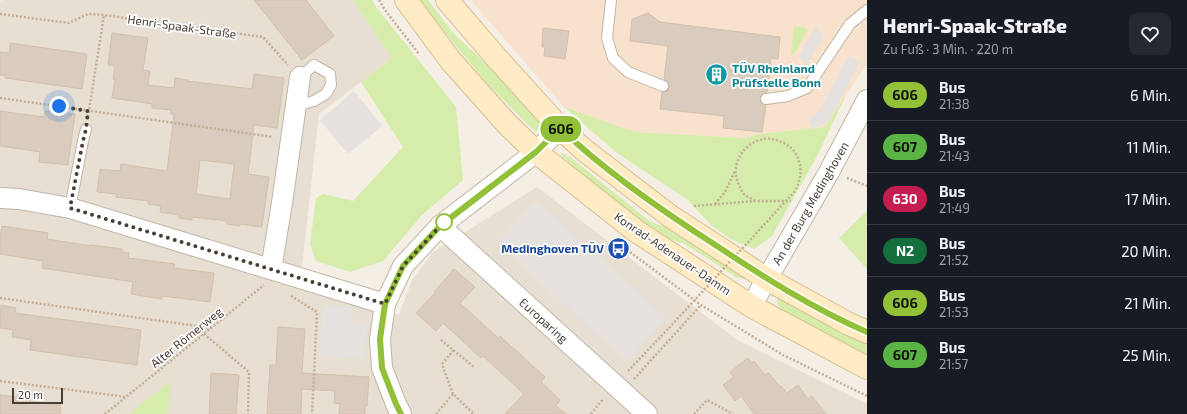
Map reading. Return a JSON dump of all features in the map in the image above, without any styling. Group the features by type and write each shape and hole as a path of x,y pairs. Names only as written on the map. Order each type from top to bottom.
{"main road":[{"name":"Konrad-Adenauer-Damm","path":"406,0 451,61 506,124 536,152 636,230 751,306 867,368"},
{"path":"447,0 560,128 584,150 670,216 767,279 849,324 867,332"}],"street":[{"path":"271,269 300,77"},
{"name":"An der Burg Medinghoven","path":"751,306 829,172 867,100"},
{"path":"401,414 382,368 380,339 385,304 403,266 440,226 536,152 560,128"},
{"path":"0,198 19,199 70,208 385,304"},
{"name":"Europaring","path":"440,226 647,414"}],"lane":[{"path":"611,0 607,38 613,58 628,72 663,86"},
{"path":"766,99 788,96 807,88 850,24 867,10"},
{"path":"295,106 314,101 326,94 332,85 330,74 314,65 300,77"},
{"path":"70,208 86,129"}],"path":[{"name":"Henri-Spaak-Straße","path":"0,14 69,23 88,14 104,15 263,37 300,77"},
{"path":"86,129 104,15"},
{"path":"0,98 291,139"},
{"path":"669,328 795,191 802,172 799,160 794,151 786,143 776,140 764,138 753,142 745,148 739,158 735,171 725,192 715,204"},
{"path":"735,171 736,181 744,194 755,201"},
{"path":"694,206 755,201 812,201"},
{"name":"Alter Römerweg","path":"106,414 268,282 271,269"},
{"path":"287,293 317,312 312,414"},
{"path":"0,298 212,328"},
{"path":"622,392 701,305"},
{"path":"204,334 248,372 248,414"},
{"path":"441,340 474,367"},
{"path":"454,350 442,364 453,394 474,414"},
{"path":"0,381 126,397"},
{"path":"436,414 453,394"},
{"path":"694,414 707,400 733,414"}],"shaded area":[{"path":"353,0 392,58 319,114 300,285 399,315 412,280 433,252 537,187 736,339 867,404 867,414 0,414 0,1"},
{"path":"472,0 867,0 867,63 825,127 759,134 745,138 635,132 564,107"},
{"path":"816,26 823,37 806,66 799,55"},
{"path":"848,56 860,62 831,117 823,125 813,128 809,120 820,110"},
{"path":"354,91 382,126 348,154 320,120"},
{"path":"536,201 666,318 627,361 497,243"},
{"path":"323,305 352,307 351,323 366,324 364,359 319,356"}],"green space":[{"path":"353,0 372,0 456,107 463,180 422,215 383,261 350,272 316,261 310,244 316,198 323,194 353,201 403,147 361,82 392,58"},
{"path":"420,0 428,0 456,36 496,73 536,116 540,126 539,130 535,131 528,125 485,81"},
{"path":"794,26 803,27 808,30 794,54 791,54"},
{"path":"847,93 817,156 772,236 754,249 731,239 712,226 688,200 617,153 564,107 635,132 745,138 759,134 825,127"},
{"path":"560,153 565,154 574,160 648,220 671,228 747,279 736,277 685,244 663,237 599,188"},
{"path":"867,211 867,269 839,238"},
{"path":"780,297 867,342 867,358 782,311 777,303 778,298"},
{"path":"170,382 168,414 129,414"}],"building":[{"path":"254,0 306,0 334,36 302,60"},
{"name":"TÜV Rheinland Prüfstelle Bonn","path":"648,13 660,22 780,37 778,59 771,58 767,92 762,94 760,97 761,103 766,105 762,132 723,128 724,116 660,109 662,92 667,91 669,88 668,82 664,79 668,46 630,41 632,19"},
{"path":"543,28 569,31 565,59 544,56 545,47 542,47"},
{"path":"112,33 148,38 143,70 150,71 148,85 174,88 175,78 252,89 254,74 284,78 277,128 254,125 248,174 269,177 262,227 240,224 240,226 227,224 227,221 192,217 192,220 179,218 179,215 160,212 161,206 148,204 148,201 116,197 117,194 97,192 100,169 120,171 121,164 167,171 174,114 171,114 171,110 152,108 152,104 112,98 115,79 113,79 115,66 108,65","holes":["200,160 234,164 230,199 196,194"]},
{"path":"10,43 87,54 82,89 5,78 6,76 0,75 0,52 9,53"},
{"path":"0,111 44,117 45,111 75,114 68,165 39,162 40,152 0,146"},
{"path":"2,226 48,233 47,239 122,249 122,252 129,253 128,258 175,264 174,268 214,273 210,302 162,296 162,299 131,294 133,282 42,268 43,261 0,254 0,237"},
{"path":"454,269 475,287 460,303 498,338 500,336 545,377 541,382 560,400 556,406 566,414 505,414 524,394 483,356 481,358 443,323 436,331 416,313 435,293 434,292"},
{"path":"1,305 16,308 15,313 141,330 137,365 30,350 31,340 12,337 13,330 0,328"},
{"path":"278,327 305,329 302,373 369,377 365,414 339,414 340,404 334,403 335,391 302,389 301,414 267,414 270,365 276,365"},
{"path":"748,358 752,363 754,361 765,375 769,373 787,393 798,385 808,399 812,396 826,414 754,414 741,396 735,401 723,385 734,377 730,372"},
{"path":"211,373 239,375 236,414 209,414"},
{"path":"0,395 17,397 17,395 30,396 29,401 61,405 60,414 0,414"}],"bus line":[{"name":"606","path":"401,414 382,368 380,339 385,304 403,266 440,226 536,152 560,128 584,150 670,216 767,279 849,324 867,332"}],"place":[{"name":"TÜV Rheinland Prüfstelle Bonn","path":"717,75"},
{"name":"Medinghoven TÜV","path":"619,248"}],"route":[{"path":"59,106 88,111 86,129 70,208 385,304 403,266 444,222"}]}
